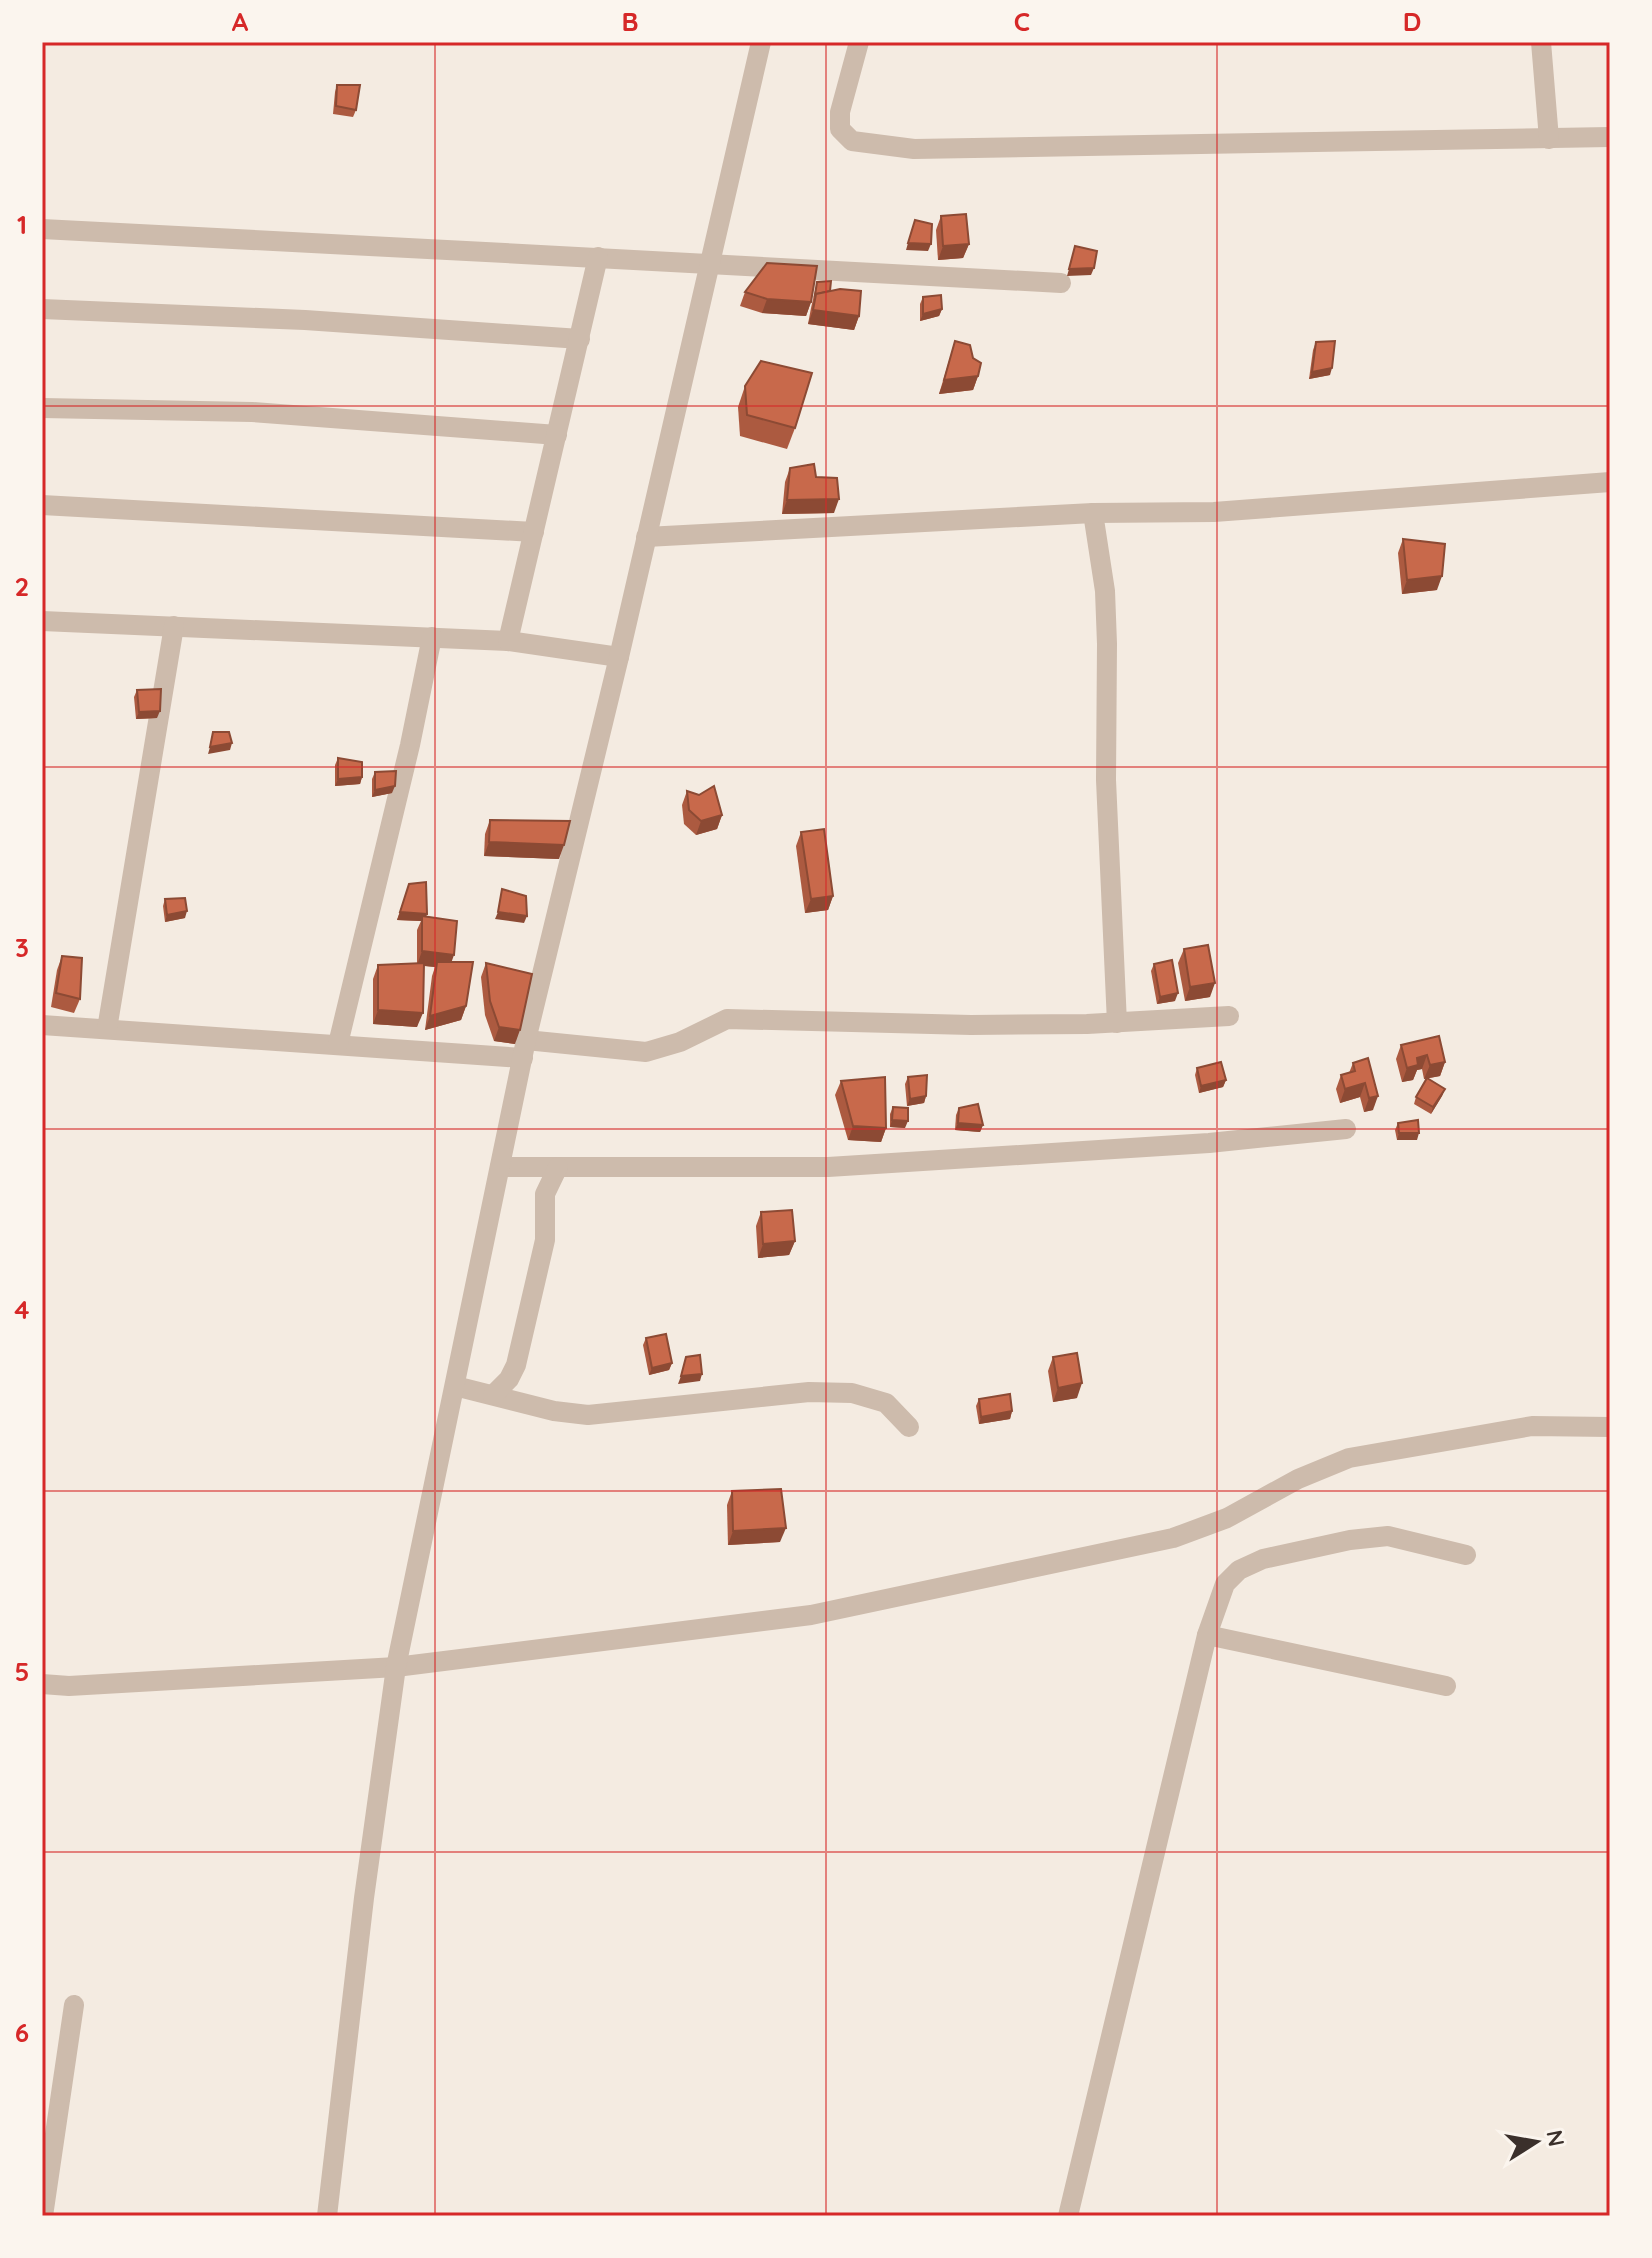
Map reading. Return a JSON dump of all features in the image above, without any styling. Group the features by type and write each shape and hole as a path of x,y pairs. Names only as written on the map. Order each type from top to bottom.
{"street":[{"path":"327,2216 364,1898 396,1667 524,1049 619,657 761,42"},
{"path":"859,42 840,112 840,129 852,141 914,149 1610,137"},
{"path":"1541,42 1549,139"},
{"path":"42,229 1061,283"},
{"path":"508,641 598,257"},
{"path":"42,309 305,320 580,339"},
{"path":"42,408 252,412 557,435"},
{"path":"646,537 1093,513 1214,512 1610,482"},
{"path":"42,505 534,532"},
{"path":"1093,513 1105,591 1106,780 1117,1023"},
{"path":"42,621 508,641 619,657"},
{"path":"107,1029 174,626"},
{"path":"338,1044 404,773 432,637"},
{"path":"42,1025 338,1044 646,1052 680,1042 727,1019 971,1025 1117,1023 1229,1016"},
{"path":"500,1167 828,1167 1209,1143 1346,1129"},
{"path":"493,1395 509,1379 516,1365 545,1240 545,1194 558,1167"},
{"path":"455,1386 554,1411 588,1415 809,1392 852,1393 886,1403 909,1427"},
{"path":"42,1684 69,1686 396,1667 811,1615 1173,1538 1227,1518 1298,1479 1349,1458 1532,1426 1610,1427"},
{"path":"1068,2216 1207,1635 1225,1584 1239,1570 1263,1559 1350,1540 1388,1536 1466,1555"},
{"path":"1207,1635 1446,1686"},
{"path":"43,2216 74,2005"}],"building":[{"path":"337,85 360,85 356,110 336,106"},
{"path":"966,214 969,244 943,246 941,216"},
{"path":"915,220 932,224 931,244 908,243"},
{"path":"1075,246 1097,251 1094,268 1069,269"},
{"path":"767,263 817,266 811,302 767,299 745,292"},
{"path":"831,281 830,291 815,295 817,282"},
{"path":"840,289 861,291 859,316 813,310 816,294"},
{"path":"941,295 942,309 923,314 923,297"},
{"path":"955,341 970,345 973,358 981,363 978,376 944,380"},
{"path":"1335,341 1332,368 1312,372 1316,342"},
{"path":"761,361 812,373 795,428 747,415 745,386"},
{"path":"814,464 816,477 837,478 839,499 787,500 790,468"},
{"path":"1403,539 1445,544 1442,576 1407,580"},
{"path":"161,689 160,711 139,712 137,690"},
{"path":"213,732 229,732 232,743 210,747"},
{"path":"338,758 362,762 362,777 338,779"},
{"path":"396,771 395,786 375,790 375,772"},
{"path":"714,786 722,815 701,821 689,810 687,791 699,795"},
{"path":"490,820 570,821 564,845 489,842"},
{"path":"824,829 833,896 811,899 801,832"},
{"path":"426,882 427,914 400,912 409,884"},
{"path":"502,889 526,896 527,916 498,912"},
{"path":"185,898 187,911 167,915 165,899"},
{"path":"422,916 457,921 454,955 422,951"},
{"path":"1208,945 1215,983 1190,987 1184,949"},
{"path":"62,956 82,958 80,999 56,993"},
{"path":"1172,960 1178,993 1160,997 1154,964"},
{"path":"437,962 473,962 466,1006 430,1016"},
{"path":"424,963 423,1013 378,1010 378,965"},
{"path":"486,963 532,974 520,1030 499,1027 490,1001"},
{"path":"1439,1036 1445,1062 1430,1065 1427,1055 1417,1058 1418,1065 1407,1068 1401,1045"},
{"path":"1368,1058 1378,1096 1369,1098 1365,1083 1345,1089 1341,1075 1355,1071 1353,1063"},
{"path":"1221,1062 1226,1080 1201,1086 1197,1068"},
{"path":"927,1075 926,1096 910,1099 908,1077"},
{"path":"885,1077 886,1128 853,1126 841,1081"},
{"path":"1427,1078 1445,1089 1433,1107 1416,1097"},
{"path":"978,1104 983,1125 958,1123 959,1108"},
{"path":"893,1107 908,1108 908,1121 892,1120"},
{"path":"1418,1120 1419,1133 1399,1133 1398,1123"},
{"path":"792,1210 795,1241 763,1244 761,1212"},
{"path":"666,1334 672,1363 652,1368 646,1338"},
{"path":"1077,1353 1082,1383 1058,1388 1053,1357"},
{"path":"700,1355 702,1374 681,1376 686,1357"},
{"path":"1010,1394 1012,1411 981,1417 979,1399"},
{"path":"781,1489 786,1528 733,1531 732,1491"}]}
